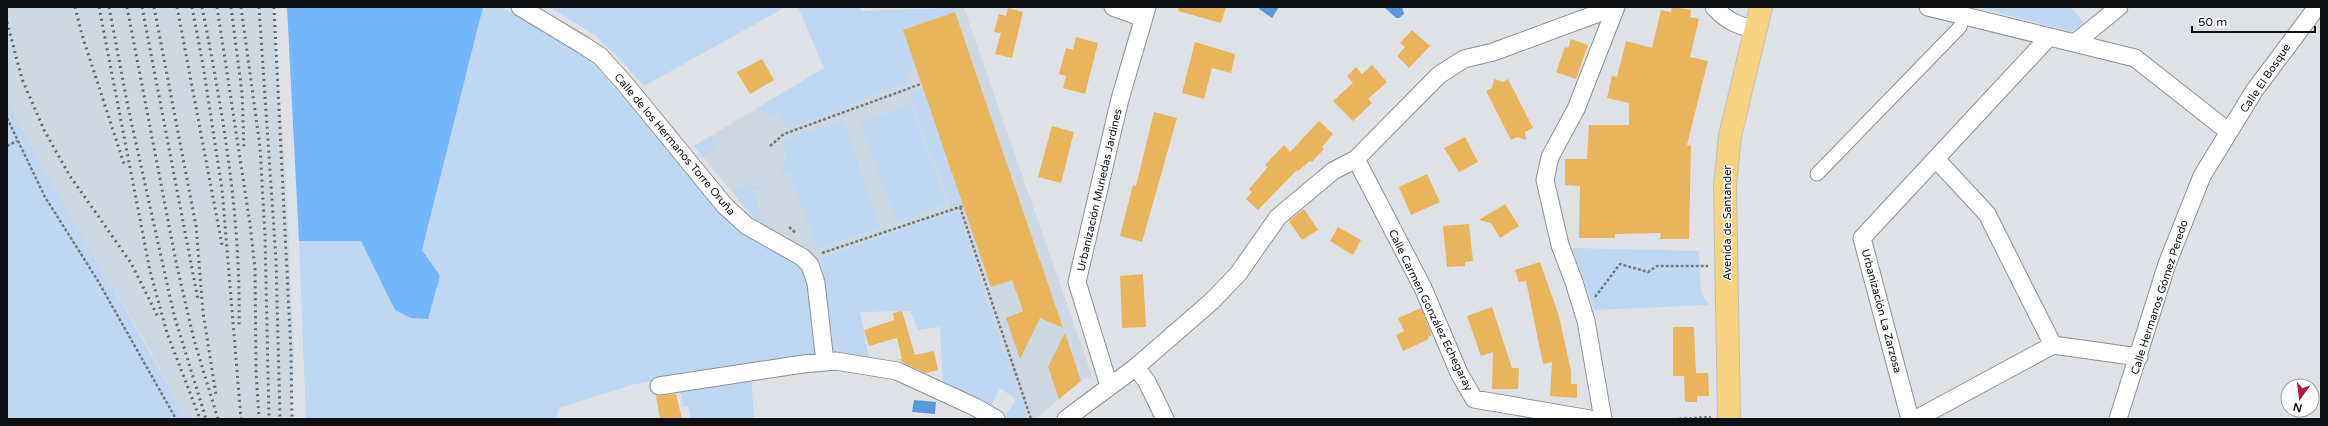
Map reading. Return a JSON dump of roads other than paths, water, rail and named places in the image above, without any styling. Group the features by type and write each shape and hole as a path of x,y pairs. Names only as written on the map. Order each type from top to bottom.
{"highway":[{"name":"Avenida de Santander","path":"1729,418 1725,185 1730,136 1761,7"}],"street":[{"name":"Calle de los Hermanos Torre Oruña","path":"520,7 583,44 600,56 626,85 726,206 747,226 802,257 810,265 816,283 825,362"},
{"name":"Urbanización Muriedas Jardines","path":"1108,386 1077,282 1117,114 1145,12 1113,7"},
{"path":"1066,419 1108,386 1136,367 1226,288 1268,229 1283,211 1333,172 1356,159 1423,89 1464,59 1493,52 1615,7"},
{"path":"1602,419 1586,321 1581,302 1560,245 1545,180 1550,156 1576,109 1615,7"},
{"path":"1714,7 1727,20 1740,26 1755,29"},
{"path":"1928,7 2076,42 2135,58 2229,132"},
{"path":"2076,42 2119,7"},
{"name":"Calle El Bosque","path":"2229,132 2254,91 2317,7"},
{"path":"1817,174 1960,27 1962,15"},
{"name":"Urbanización La Zarzosa","path":"1910,419 1862,238 2049,36"},
{"name":"Calle Hermanos Gómez Peredo","path":"2118,419 2183,219 2202,176 2229,132"},
{"name":"Calle Carmen González Echegaray","path":"1356,159 1423,288 1459,373 1474,400 1590,419"},
{"path":"1936,159 1987,214 2053,345"},
{"path":"1916,419 2053,345 2139,357"},
{"path":"659,386 803,364 825,362 870,365 897,371 975,407 996,419"},
{"path":"1136,367 1147,382 1165,419"}],"railway":[{"path":"75,7 82,35 125,167"},
{"path":"99,7 150,271 167,333 200,419"},
{"path":"109,7 128,107 174,315 206,419"},
{"path":"127,7 176,262 194,340 218,419"},
{"path":"142,7 198,300"},
{"path":"154,7 196,226 203,312 216,395"},
{"path":"177,7 222,245"},
{"path":"192,7 203,65 222,189 241,419"},
{"path":"202,7 217,86 234,206 239,286 239,326"},
{"path":"217,7 250,224 255,269 256,371 259,419"},
{"path":"231,7 242,93 244,148"},
{"path":"241,7 260,147 265,235 269,419"},
{"path":"259,7 276,260 280,419"},
{"path":"274,7 291,353 292,419"},
{"path":"7,22 22,79 45,132 70,176 131,263 158,317"}]}
